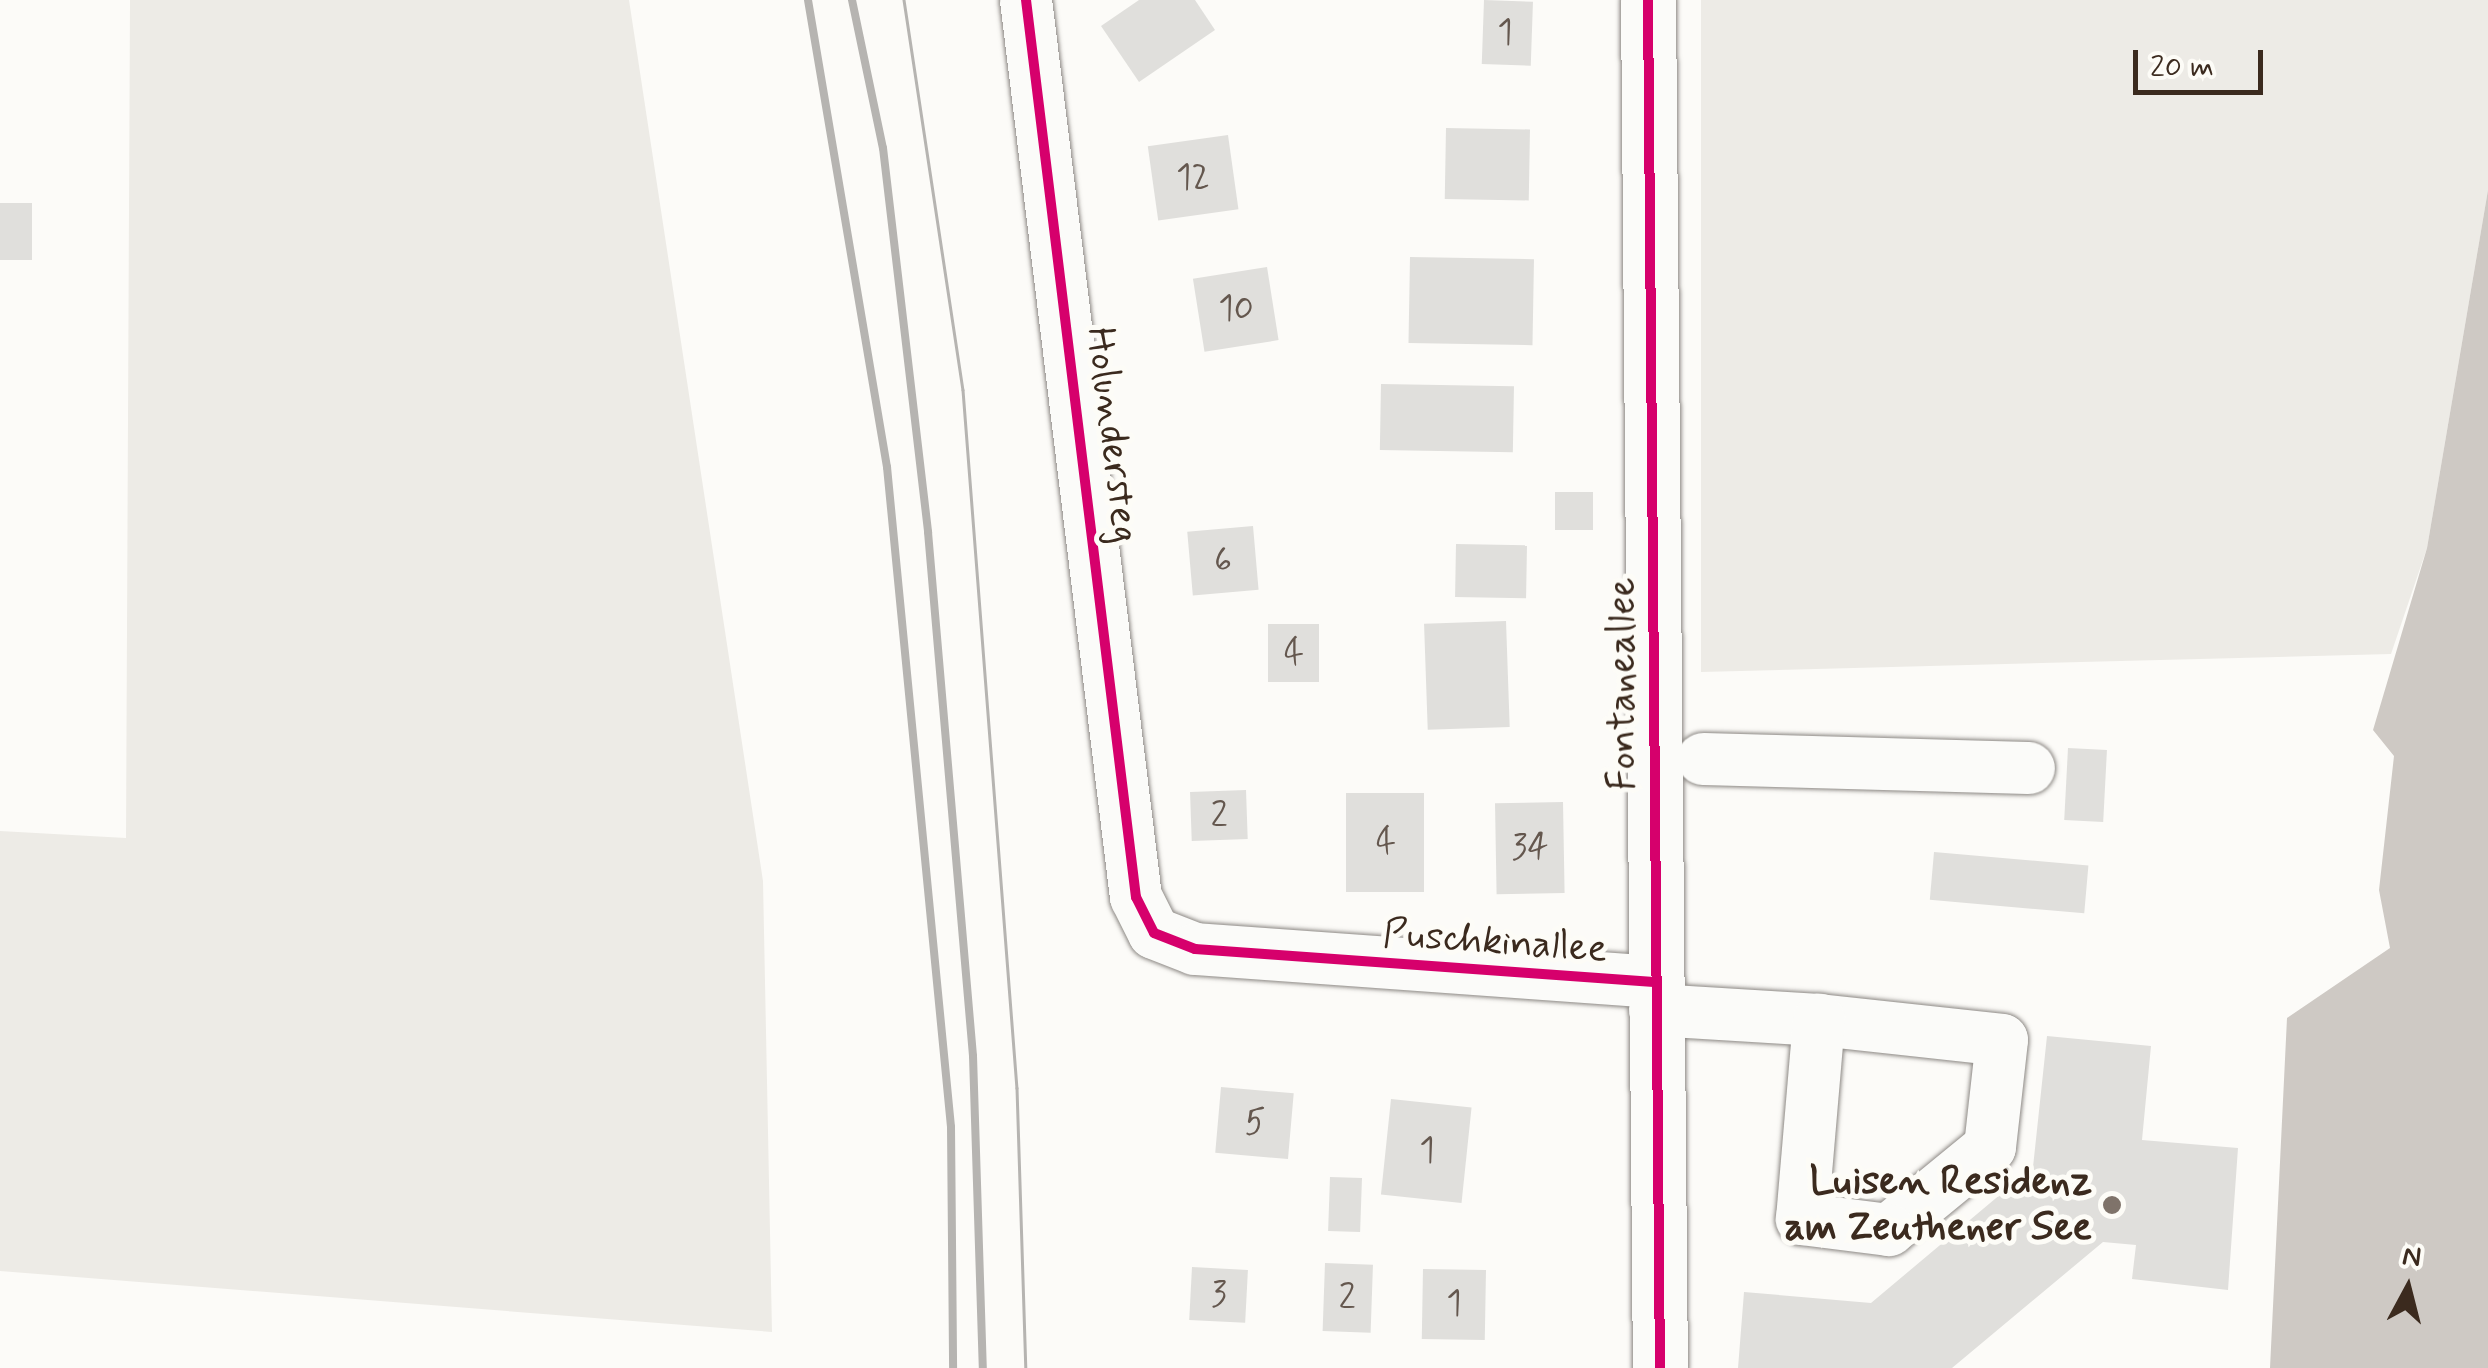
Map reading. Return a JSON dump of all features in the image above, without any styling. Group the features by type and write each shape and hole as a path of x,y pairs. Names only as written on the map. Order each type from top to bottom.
{"main road":[{"name":"Fontaneallee","path":"1648,0 1660,1368"}],"street":[{"name":"Holundersteg","path":"1026,0 1136,897 1154,933"},
{"path":"1703,759 2029,768"},
{"name":"Puschkinallee","path":"1154,933 1195,949 1655,996 1819,1020 2002,1040 1990,1147 1889,1230 1802,1220 1819,1020"}],"shaded area":[{"path":"130,0 629,0 763,881 772,1332 0,1271 0,831 126,838"},
{"path":"1701,0 2488,0 2488,190 2427,548 2391,654 1701,672"},
{"path":"2488,190 2488,1368 2270,1368 2287,1018 2390,948 2379,890 2394,756 2373,730 2427,548"}],"building":[{"path":"1139,0 1195,0 1215,30 1139,82 1101,26"},
{"path":"1484,0 1533,2 1531,66 1482,64"},
{"path":"1446,128 1530,129 1529,200 1445,199"},
{"path":"1228,135 1238,209 1158,221 1148,146"},
{"path":"0,203 32,203 32,260 0,260"},
{"path":"1410,257 1534,259 1532,345 1408,343"},
{"path":"1267,267 1279,340 1204,352 1193,279"},
{"path":"1381,384 1514,386 1513,452 1380,450"},
{"path":"1555,492 1593,492 1593,530 1555,530"},
{"path":"1253,526 1259,590 1193,596 1187,532"},
{"path":"1456,544 1527,545 1526,598 1455,597"},
{"path":"1506,621 1510,727 1428,730 1424,624"},
{"path":"1268,624 1319,624 1319,682 1268,682"},
{"path":"2068,748 2107,750 2103,822 2064,820"},
{"path":"1246,790 1248,839 1192,841 1190,792"},
{"path":"1346,793 1424,793 1424,892 1346,892"},
{"path":"1563,802 1565,893 1497,894 1495,803"},
{"path":"1934,852 2088,866 2084,913 1930,900"},
{"name":"Luisen Residenz am Zeuthener See","path":"2047,1036 2151,1046 2142,1140 2238,1148 2228,1290 2132,1279 2136,1245 2103,1242 1952,1368 1738,1368 1744,1292 1871,1303 2033,1167"},
{"path":"1221,1087 1294,1093 1288,1159 1215,1153"},
{"path":"1391,1099 1472,1107 1462,1203 1381,1194"},
{"path":"1330,1177 1362,1178 1360,1232 1328,1231"},
{"path":"1325,1263 1373,1265 1371,1333 1323,1331"},
{"path":"1192,1267 1248,1270 1245,1323 1189,1320"},
{"path":"1423,1269 1486,1270 1485,1340 1422,1339"}],"tram line":[{"path":"904,0 963,390 1017,1088 1026,1368"}],"railway":[{"path":"808,0 887,467 951,1127 953,1368"},
{"path":"852,0 883,148 928,532 973,1056 983,1368"}],"cycle path":[{"path":"1026,0 1136,897 1154,933 1195,949 1654,982"},
{"path":"1648,0 1660,1368"}],"place":[{"name":"Luisen Residenz am Zeuthener See","path":"2112,1205"}]}
